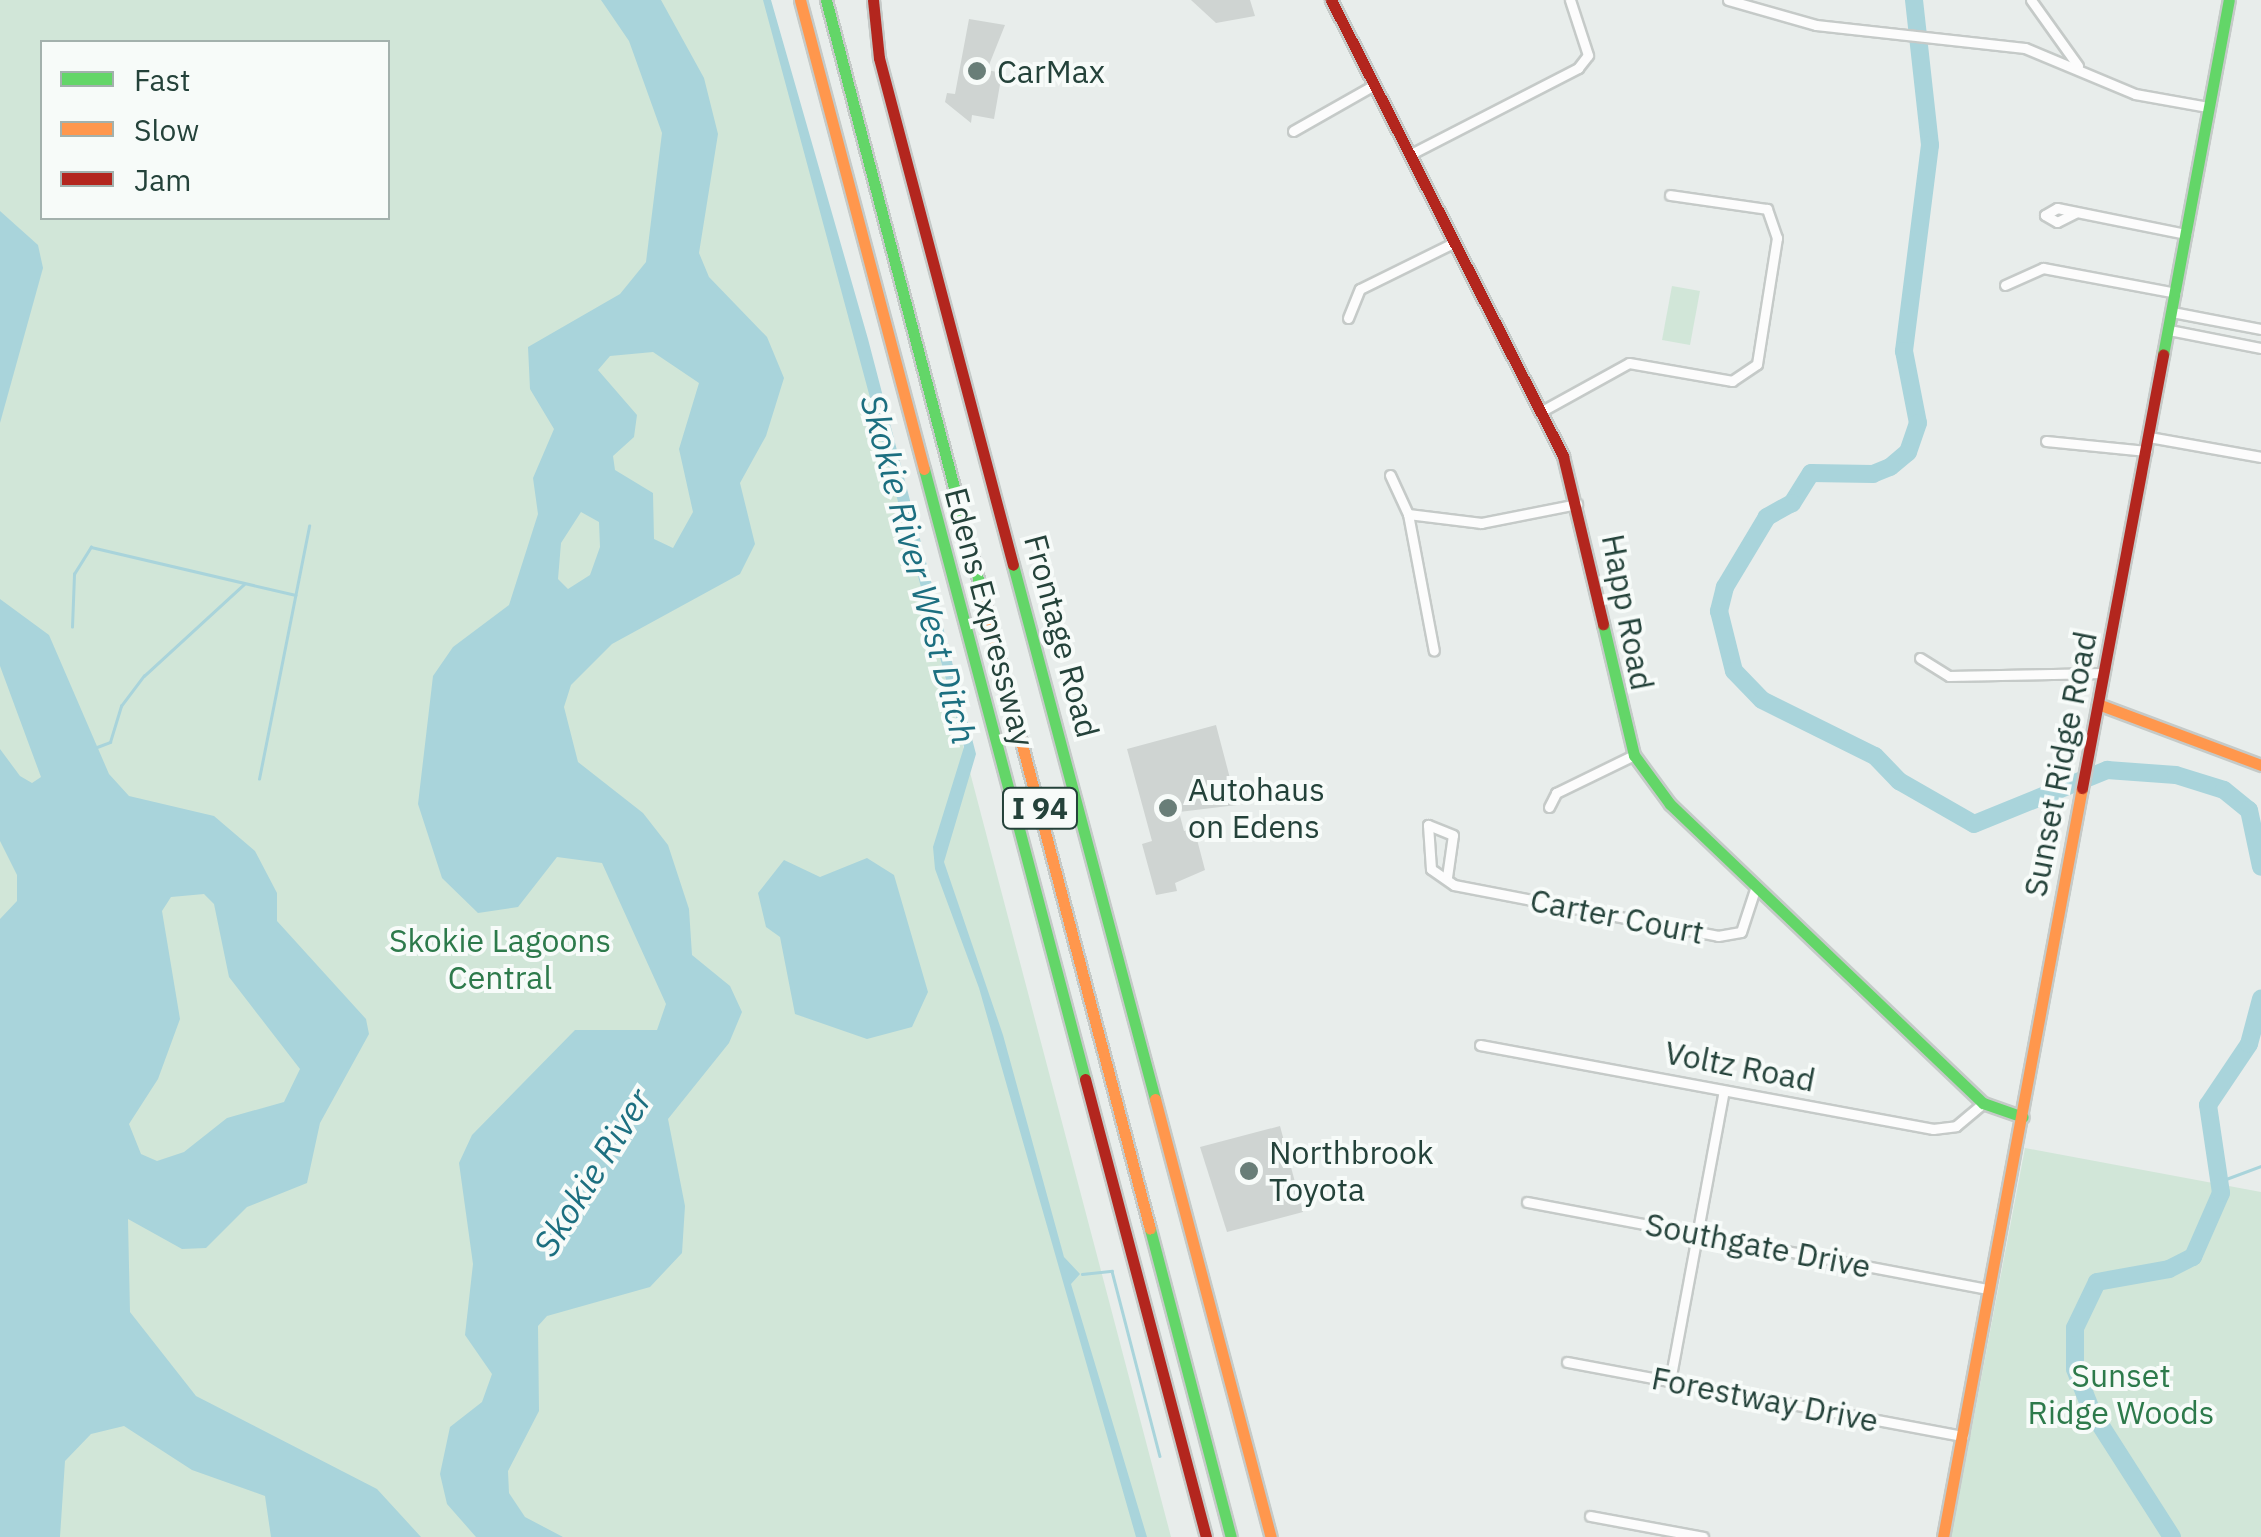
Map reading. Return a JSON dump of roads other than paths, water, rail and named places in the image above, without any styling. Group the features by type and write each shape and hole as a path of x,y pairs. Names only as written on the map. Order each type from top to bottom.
{"main road":[{"path":"790,0 822,84"},
{"name":"Edens Expressway","path":"800,0 1206,1537"},
{"name":"Edens Expressway","path":"826,0 1231,1537"},
{"path":"834,0 847,79"},
{"name":"Frontage Road","path":"874,0 879,58 1238,1400 1271,1537"},
{"name":"Happ Road","path":"1330,0 1542,411 1578,504 1634,755 1670,804 1983,1104 2022,1117"},
{"name":"Sunset Ridge Road","path":"1943,1537 2229,0"},
{"path":"2098,704 2261,765"}],"street":[{"path":"1411,154 1578,68 1588,55 1570,0"},
{"path":"1728,0 1796,22 1932,34 2025,48 2135,94 2208,107"},
{"path":"2031,0 2080,68"},
{"path":"1294,131 1374,84"},
{"path":"1542,411 1629,363 1732,380 1756,364 1777,238 1767,210 1670,196"},
{"path":"2075,213 2186,234"},
{"path":"1348,318 1360,289 1453,243"},
{"path":"2006,285 2043,268 2176,293"},
{"path":"2172,312 2261,329"},
{"path":"2169,330 2261,348"},
{"path":"2046,441 2148,444 2261,457"},
{"path":"1390,475 1408,514 1434,651"},
{"path":"1408,514 1481,523 1578,504"},
{"path":"1920,658 1949,676 2104,674"},
{"path":"1550,807 1556,793 1634,755"},
{"path":"1438,823 1453,835 1447,877 1431,868 1428,826 1438,823"},
{"name":"Carter Court","path":"1447,877 1454,885 1734,937 1746,925 1756,886"},
{"name":"Voltz Road","path":"1480,1045 1933,1130 1956,1126 1983,1104"},
{"path":"1670,1381 1724,1090"},
{"name":"Southgate Drive","path":"1527,1202 1989,1290"},
{"name":"Forestway Drive","path":"1568,1362 1964,1436"},
{"path":"1590,1516 1702,1537"}],"water":[{"name":"Skokie River","path":"601,0 661,0 704,78 718,134 699,253 709,277 767,337 784,378 766,436 740,483 755,544 740,574 612,644 571,685 564,707 578,762 643,813 668,845 689,909 692,955 730,986 742,1012 729,1043 668,1119 685,1206 682,1253 650,1287 547,1316 538,1326 539,1411 508,1471 509,1493 525,1517 563,1537 476,1537 447,1504 440,1474 450,1427 482,1402 492,1374 465,1335 473,1264 459,1163 472,1135 575,1030 657,1030 666,1004 602,863 557,857 518,907 478,913 442,878 418,804 433,676 453,647 509,605 538,514 533,478 554,429 530,389 528,347 620,294 646,262 662,133 629,41","holes":["653,352 699,383 679,449 693,512 673,548 654,539 653,493 615,470 613,456 634,437 637,415 598,370 610,356","581,512 599,522 600,547 590,575 568,589 558,579 561,543"]},
{"name":"Skokie River West Ditch","path":"763,0 771,0 868,339 976,754 944,862 1003,1035 1064,1257 1080,1274 1071,1284 1147,1537 1136,1537 979,988 935,869 933,847 964,747"},
{"path":"0,211 38,245 43,268 0,423"},
{"path":"0,599 49,635 109,774 129,796 214,816 255,851 277,893 277,921 366,1019 369,1034 320,1123 307,1183 247,1207 206,1248 182,1249 128,1219 130,1312 196,1396 377,1489 421,1537 271,1537 265,1496 192,1470 124,1426 91,1434 65,1461 60,1537 0,1537 0,919 17,901 17,875 0,841 0,749 20,776 32,783 41,777 0,666","holes":["204,894 214,904 229,977 300,1069 284,1102 227,1118 184,1152 157,1161 141,1154 129,1124 158,1079 180,1019 162,911 171,897"]},
{"path":"867,858 894,875 928,992 912,1027 867,1039 795,1014 780,937 766,927 758,893 784,860 820,877"}],"waterway":[{"path":"1914,0 1930,145 1904,351 1918,423 1908,452 1890,467 1873,474 1811,473 1792,503 1767,517 1725,587 1719,611 1734,671 1762,700 1875,756 1899,781 1974,824 2107,770 2176,775 2224,790 2249,810 2261,867"},
{"path":"259,779 309,526"},
{"path":"72,627 74,574 91,547 295,595"},
{"path":"97,747 110,742 121,706 144,676 244,584"},
{"path":"1069,679 1074,727"},
{"path":"2172,1537 2092,1412 2075,1369 2075,1328 2097,1282 2169,1269 2193,1257 2221,1193 2208,1105 2249,1044 2261,999"},
{"path":"2218,1182 2261,1166"},
{"path":"1082,1274 1112,1271 1160,1456"}],"place":[{"name":"CarMax","path":"977,71"},
{"name":"Autohaus on Edens","path":"1168,808"},
{"name":"Northbrook Toyota","path":"1249,1171"}],"park label":[{"name":"Skokie Lagoons Central","path":"500,960"},
{"name":"Sunset Ridge Woods","path":"2121,1394"}]}
